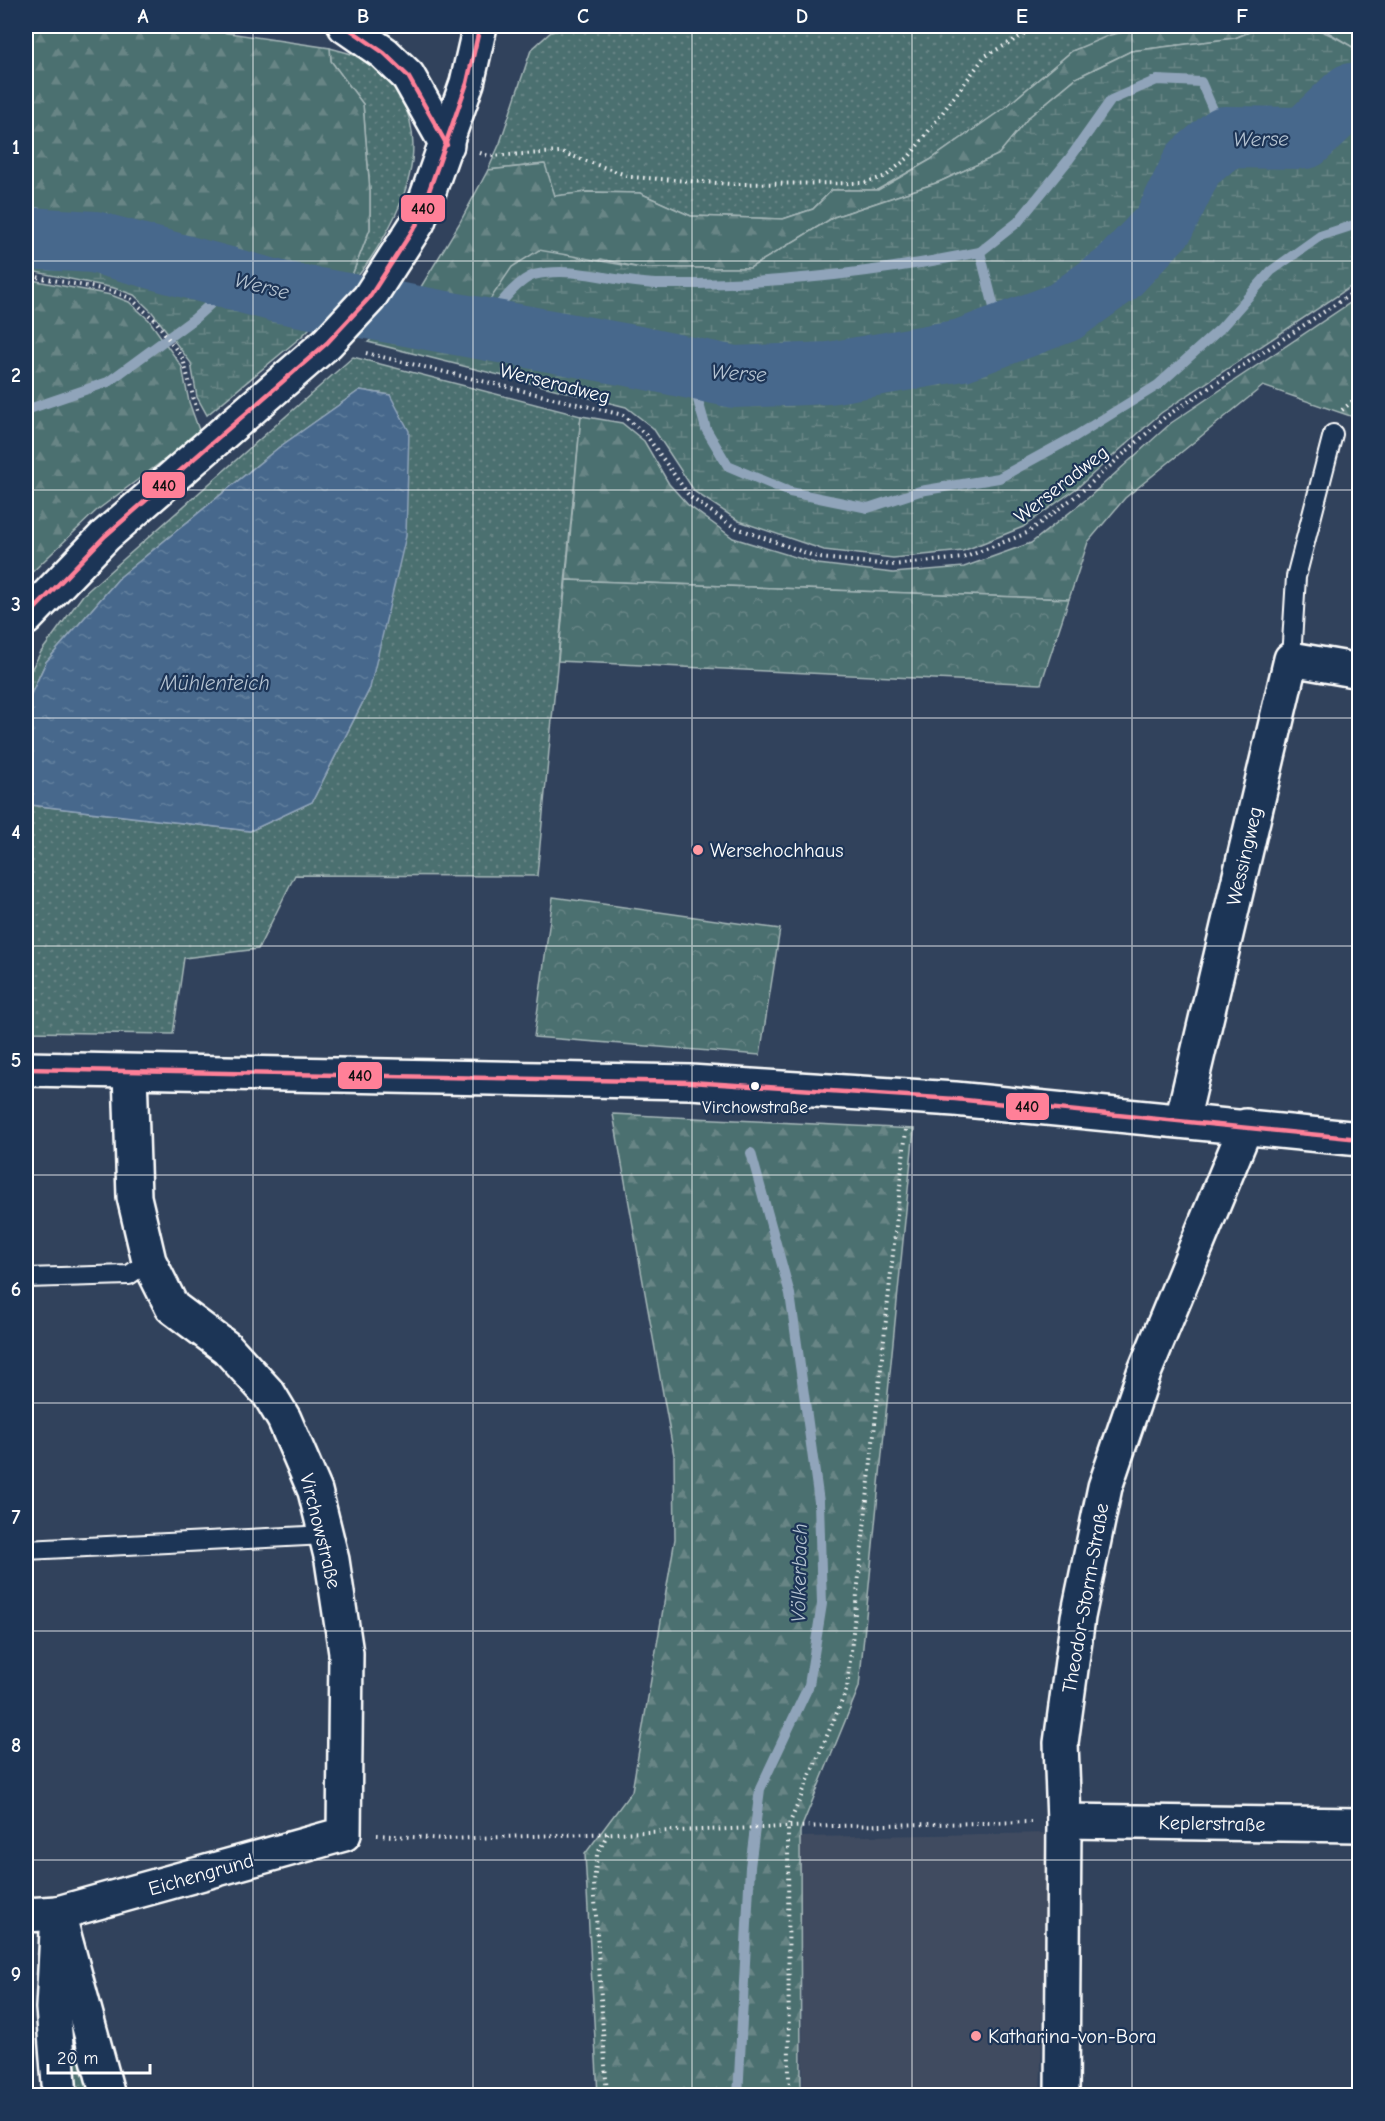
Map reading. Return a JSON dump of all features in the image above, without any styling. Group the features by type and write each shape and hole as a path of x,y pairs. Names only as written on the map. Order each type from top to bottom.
{"street":[{"path":"345,26 384,52 408,76 447,145"},
{"path":"26,618 105,536 327,343 360,309 418,222 467,83 480,26"},
{"path":"1291,659 1359,671"},
{"name":"Wessingweg","path":"1182,1121 1291,659"},
{"path":"26,1069 690,1082 909,1096 1246,1126 1359,1139"},
{"name":"Virchowstraße","path":"130,1072 135,1197 150,1261 172,1307 227,1348 269,1394 284,1419 315,1491 326,1535 346,1653 344,1834"},
{"name":"Theodor-Storm-Straße","path":"1062,2096 1064,1821 1061,1743 1078,1617 1105,1487 1144,1374 1246,1126"},
{"name":"Keplerstraße","path":"1064,1821 1359,1825"},
{"name":"Eichengrund","path":"26,1914 58,1913 344,1834"},
{"path":"58,1913 53,2008 60,2096"},
{"path":"58,1913 108,2096"}],"lane":[{"path":"1291,659 1296,577 1333,434"},
{"path":"26,1278 129,1275 150,1261"},
{"path":"26,1550 326,1535"}],"path":[{"path":"447,145 489,156 561,152 631,177 732,184 864,183 886,176 909,157 985,56 1040,26"},
{"path":"26,275 112,291 130,297 155,320 183,359 192,398 204,431 213,442"},
{"name":"Werseradweg","path":"327,343 623,415 646,435 690,497 734,527 820,558 892,565 963,558 1027,533 1081,492 1165,417 1359,288"},
{"path":"789,2096 788,1827 848,1689 909,1096"},
{"path":"344,1834 446,1839 788,1827 1064,1821"},
{"path":"607,2096 594,1883 597,1855 608,1833"}],"shaded area":[{"path":"1049,1833 1040,2095 803,2095 800,1837"}],"green space":[{"path":"26,26 152,26 215,31 330,48 331,61 363,104 370,191 370,229 345,293 316,288 299,271 263,265 115,223 26,206"},
{"path":"576,26 1151,26 1072,51 1007,106 930,160 877,190 832,190 813,209 783,219 691,216 640,193 587,192 555,196 544,164 488,170 500,143 531,50 551,32"},
{"path":"1150,26 1264,26 1235,38 1131,51 1076,78 1029,117 998,155 939,182 834,217 750,268 640,268 601,259 483,310 465,314 410,305 459,224 488,170 545,164 555,196 587,192 640,193 691,216 783,219 813,209 832,190 878,190 930,160 1007,106 1072,51 1110,35"},
{"path":"1264,26 1314,29 1333,36 1359,51 1359,281 1161,413 1077,488 1023,527 963,551 893,558 824,550 739,521 695,492 653,428 626,407 368,342 410,305 465,314 483,310 512,267 539,250 640,268 750,268 834,217 939,182 998,155 1029,117 1076,78 1131,51 1235,38"},
{"path":"1308,26 1359,26 1359,51 1323,29"},
{"path":"330,48 365,60 392,86 408,114 413,144 409,175 399,207 384,237 345,293 370,229 370,191 363,104 331,61"},
{"path":"26,206 115,223 263,265 299,271 316,288 345,293 301,337 207,415 197,397 191,363 152,312 134,295 114,288 26,270"},
{"path":"26,279 111,295 129,302 149,320 182,367 189,402 200,433 96,511 26,578"},
{"path":"1359,297 1359,419 1263,386 1125,498 1088,542 1069,599 566,580 581,416 622,423 644,441 669,484 688,505 733,538 818,564 893,573 964,567 1031,543 1088,498 1171,423"},
{"path":"353,357 581,416 537,876 295,875 258,949 184,958 173,1034 26,1032 26,797 32,805 250,831 312,802 370,688 390,395 360,390 278,448 120,577 46,662 26,705 26,679 41,652 83,595"},
{"path":"566,580 1069,599 1041,684 558,661"},
{"path":"553,897 780,929 760,1055 534,1037"},
{"path":"613,1114 914,1129 859,1687 800,1831 801,2095 598,2095 585,1854 632,1791 675,1539 674,1455"},
{"path":"68,1994 98,2095 66,2095"}],"water":[{"name":"Mühlenteich","path":"360,390 390,395 409,431 406,536 370,688 312,802 250,831 31,805 26,797 26,705 46,662 120,577 278,448"}],"waterway":[{"path":"1001,335 980,252 1018,222 1070,158 1111,100 1157,80 1201,82 1225,137"},
{"name":"Werse","path":"26,238 94,242 280,292 633,356 734,377 829,373 962,350 1064,312 1117,274 1164,224 1193,164 1225,137 1305,138 1351,94 1360,93"},
{"path":"689,368 706,429 728,466 790,492 868,508 920,491 999,478 1074,437 1158,385 1220,329 1271,271 1320,236 1360,223"},
{"path":"479,329 520,284 534,275 582,273 661,284 782,280 862,272 980,252"},
{"path":"26,410 108,382 195,318 236,281"},
{"name":"Völkerbach","path":"738,2096 750,1867 760,1789 809,1685 822,1604 819,1502 790,1294 751,1153"}],"transit line":[{"name":"440","path":"345,26 384,53 408,76 447,145"},
{"name":"440","path":"26,618 105,536 327,343 369,298 418,222 467,83 480,26"},
{"name":"440","path":"26,1069 690,1082 955,1099 1360,1139"}],"place":[{"name":"Wersehochhaus","path":"698,850"},
{"name":"Virchowstraße","path":"755,1086"},
{"name":"Katharina-von-Bora","path":"976,2036"}]}
